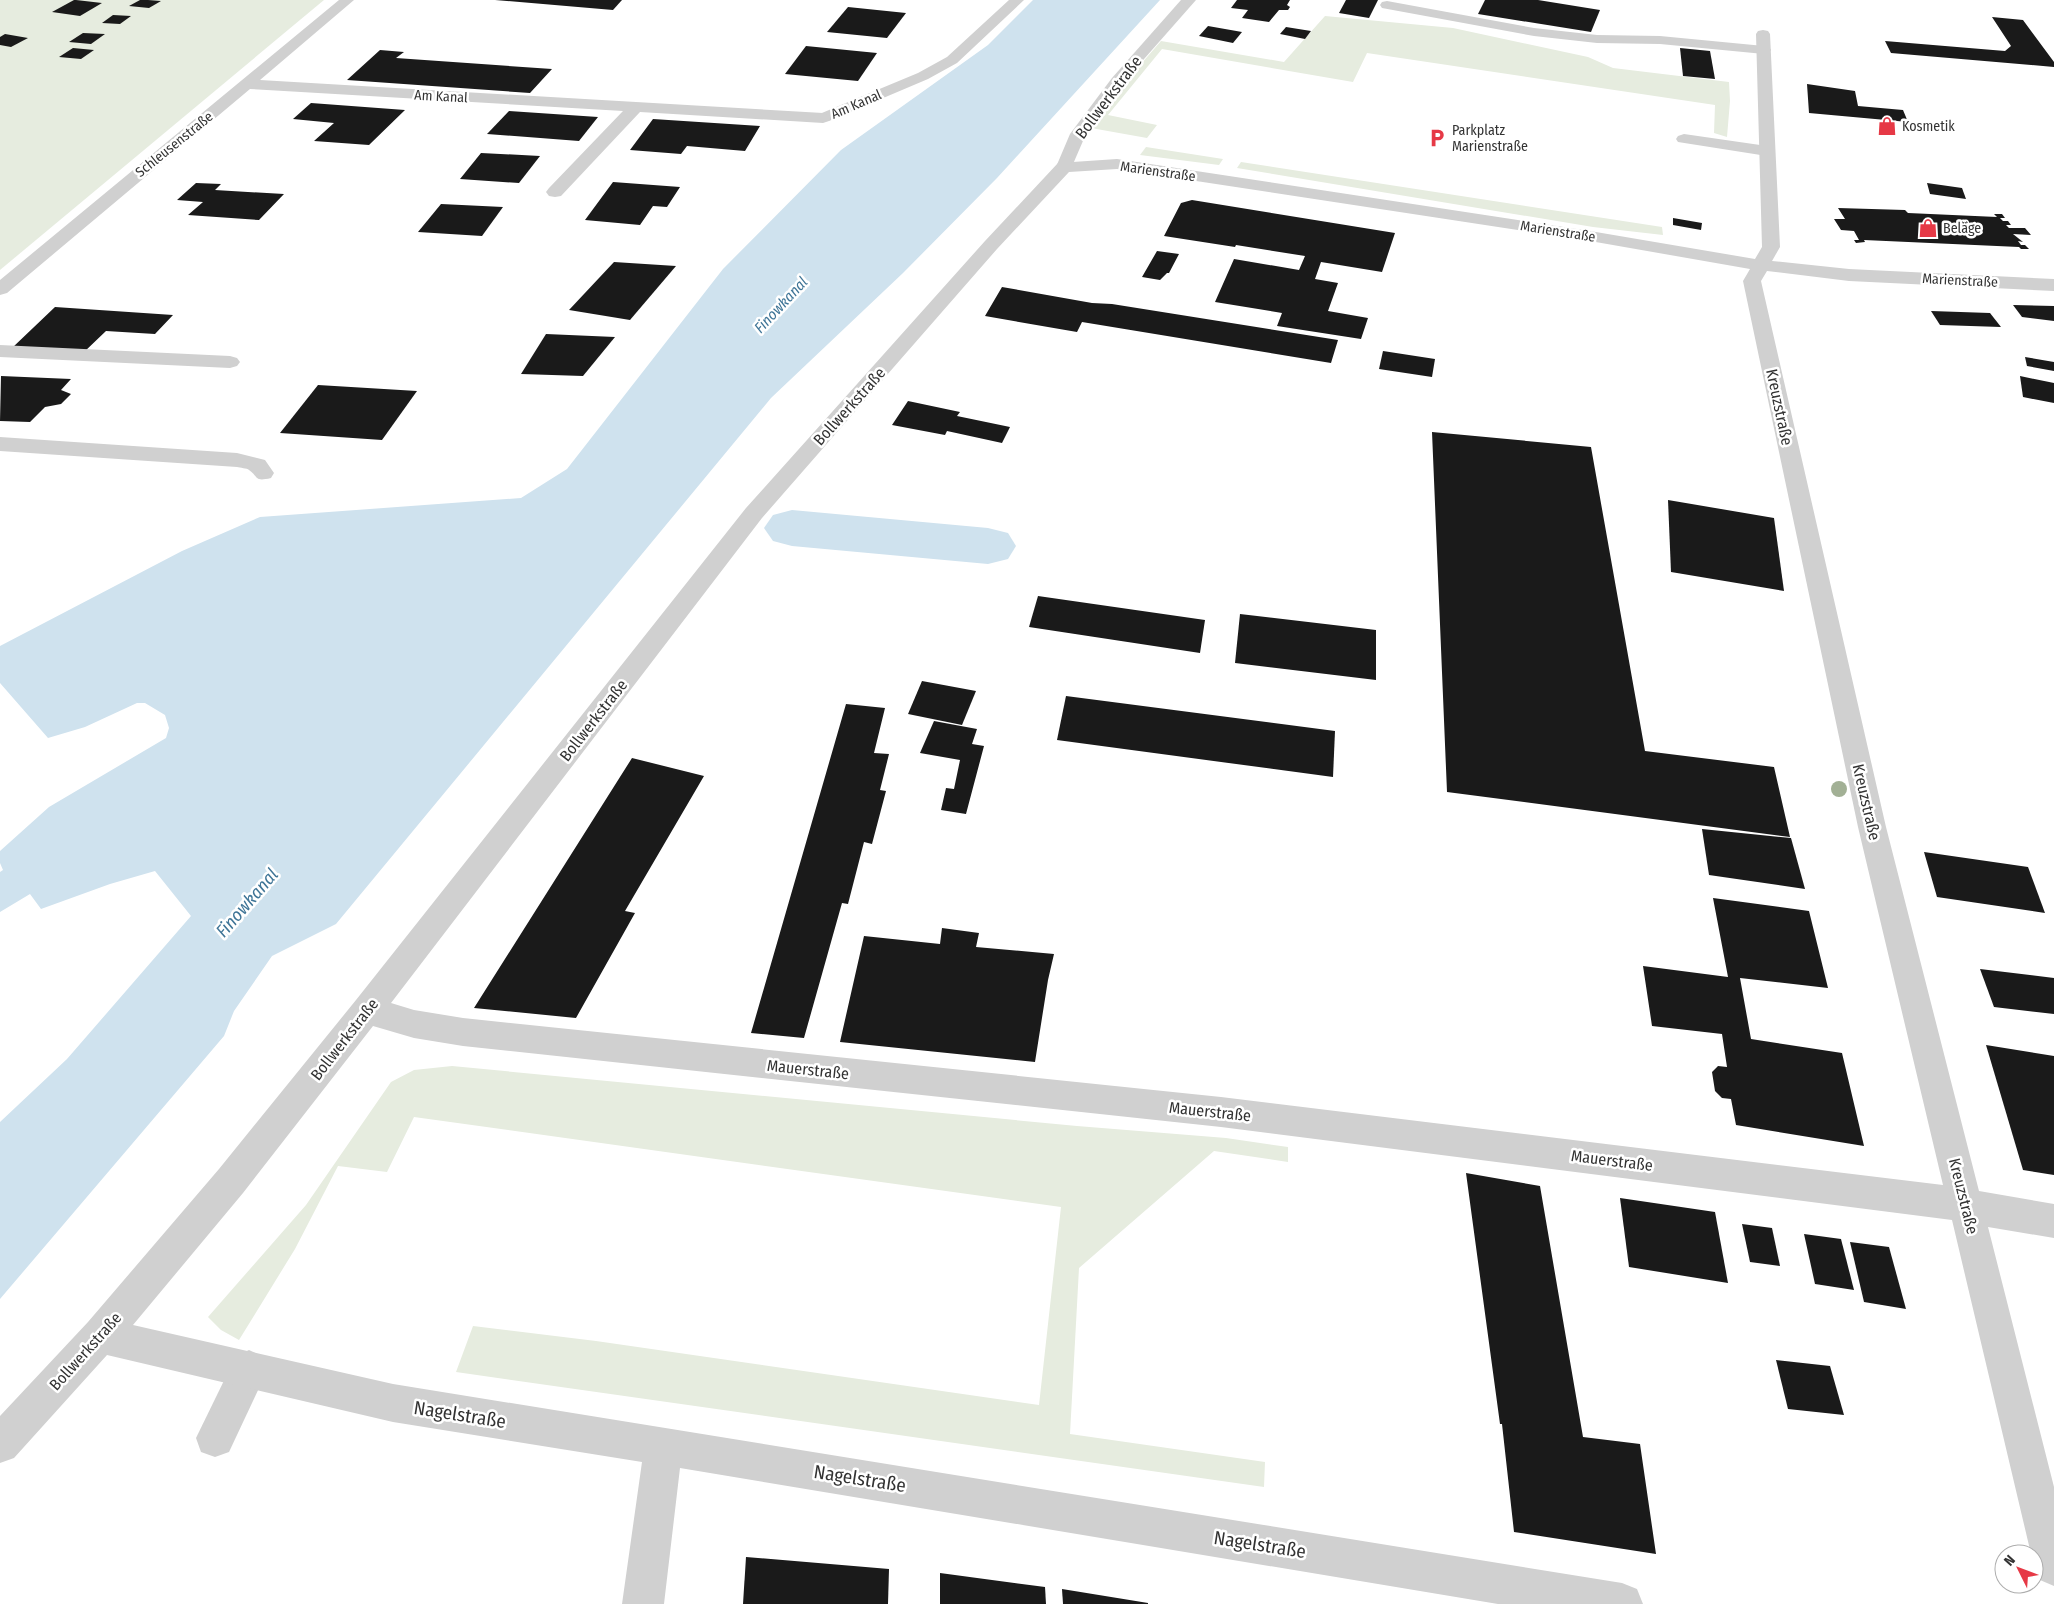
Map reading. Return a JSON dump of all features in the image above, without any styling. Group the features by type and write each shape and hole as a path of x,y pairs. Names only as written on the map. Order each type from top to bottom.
{"street":[{"name":"Schleusenstraße","path":"0,289 347,0"},
{"name":"Am Kanal","path":"247,84 823,118 923,76 952,60 1017,0"},
{"name":"Bollwerkstraße","path":"0,1444 101,1335 231,1181 754,513 984,252 1064,167 1117,81 1189,0"},
{"name":"Kreuzstraße","path":"1387,5 1534,32 1597,39 1764,42 1772,247 1752,281 1872,827 1967,1206 2054,1566"},
{"path":"555,192 636,107"},
{"path":"1684,139 1767,151"},
{"name":"Marienstraße","path":"1064,167 1117,164 1590,236 1761,265 1849,275 2054,285"},
{"path":"0,351 230,362"},
{"path":"0,444 237,460 257,465 263,473"},
{"name":"Mauerstraße","path":"366,1010 414,1024 463,1032 1230,1113 1932,1200 2054,1221"},
{"name":"Nagelstraße","path":"101,1335 154,1349 393,1403 1622,1604"},
{"path":"215,1438 249,1369"},
{"path":"643,1604 663,1446"}],"shaded area":[{"path":"0,0 324,0 0,270"},
{"path":"1325,16 1453,28 1588,57 1613,68 1729,82 1730,101 1727,137 1714,133 1715,105 1367,53 1353,82 1162,49 1108,115 1157,125 1147,138 1091,128 1121,87 1161,41 1284,62"},
{"path":"1146,147 1223,159 1219,165 1140,155"},
{"path":"1241,162 1662,227 1663,235 1593,227 1237,168"},
{"path":"452,1066 1077,1126 1226,1138 1288,1147 1288,1162 1214,1151 1079,1268 1070,1434 1265,1462 1264,1487 456,1372 473,1326 596,1341 1039,1405 1061,1207 414,1117 387,1172 338,1166 295,1249 239,1340 221,1330 208,1317 306,1205 391,1082 414,1070"}],"water":[{"name":"Finowkanal","path":"1033,0 1160,0 997,178 903,273 771,398 336,924 272,956 234,1011 224,1036 0,1299 0,1122 67,1059 191,916 155,871 110,884 41,909 30,894 0,912 0,872 3,870 0,863 0,851 49,807 166,738 169,728 165,715 145,703 137,703 85,727 48,738 0,683 0,646 182,551 260,517 521,498 567,469 723,269 841,150 988,45"}],"building":[{"path":"74,0 102,3 80,16 52,12"},
{"path":"140,0 161,1 149,8 129,6"},
{"path":"495,0 622,0 613,10"},
{"path":"1237,0 1290,0 1287,5 1290,7 1288,10 1279,10 1269,22 1242,18 1248,10 1231,8"},
{"path":"1346,0 1378,0 1369,18 1339,13"},
{"path":"1485,0 1538,0 1600,10 1591,32 1478,14"},
{"path":"848,7 906,13 887,38 827,32"},
{"path":"113,15 131,16 120,24 102,23"},
{"path":"1992,17 2023,20 2054,62 2054,67 1891,53 1885,41 2005,51 2011,46"},
{"path":"1208,26 1242,32 1233,43 1199,36"},
{"path":"1286,27 1311,31 1305,39 1280,34"},
{"path":"83,33 105,34 91,44 69,42"},
{"path":"5,34 28,38 11,47 0,45 0,37"},
{"path":"806,46 877,53 858,81 785,74"},
{"path":"73,48 94,50 81,59 59,57"},
{"path":"1680,48 1710,51 1715,79 1683,76"},
{"path":"380,50 404,52 396,58 552,69 530,93 347,80"},
{"path":"1807,84 1855,91 1858,106 1903,110 1908,122 1809,113"},
{"path":"311,103 405,110 369,145 314,141 334,123 293,119"},
{"path":"509,111 598,117 579,141 487,134"},
{"path":"653,119 760,126 745,151 687,146 681,154 630,150"},
{"path":"481,153 540,156 519,183 460,179"},
{"path":"613,182 680,187 667,207 653,206 640,225 585,220"},
{"path":"196,183 221,184 215,190 284,194 259,220 188,215 203,202 177,200"},
{"path":"1927,183 1962,188 1966,199 1930,194"},
{"path":"1192,200 1395,233 1382,272 1321,262 1315,279 1338,283 1328,311 1368,318 1361,339 1277,326 1282,313 1215,302 1234,259 1299,270 1305,256 1164,236 1181,203"},
{"path":"441,204 503,207 482,236 418,232"},
{"path":"1838,208 1905,210 1908,213 1997,217 1994,214 2002,214 2005,218 2000,218 2003,221 2008,221 2011,225 2006,225 2009,228 2025,228 2031,235 2013,234 2023,242 2018,241 2021,245 2025,245 2029,249 1864,240 1865,242 1856,243 1854,240 1859,240 1854,231 1841,230 1834,219 1845,219"},
{"path":"1673,218 1702,223 1701,230 1673,225"},
{"path":"1157,251 1179,254 1169,273 1160,280 1142,277"},
{"path":"614,262 676,266 630,320 569,310"},
{"path":"1002,287 1092,303 1112,304 1338,340 1331,363 1082,322 1077,332 985,316"},
{"path":"2013,305 2054,306 2054,321 2022,317"},
{"path":"55,307 173,315 155,334 106,331 83,353 12,348"},
{"path":"1931,311 1990,313 2001,327 1940,325"},
{"path":"546,334 615,337 583,376 521,374"},
{"path":"1383,351 1435,359 1432,377 1379,369"},
{"path":"2025,357 2054,362 2054,371 2027,366"},
{"path":"1,376 71,379 61,390 71,394 61,404 45,407 30,422 0,421"},
{"path":"2020,376 2054,383 2054,403 2023,397"},
{"path":"318,385 417,391 382,440 280,433"},
{"path":"908,401 960,412 957,416 1010,427 1002,443 947,431 945,435 892,425"},
{"path":"1432,432 1591,447 1645,751 1774,767 1790,837 1447,792"},
{"path":"1668,500 1774,518 1784,591 1671,572"},
{"path":"1038,596 1205,620 1200,653 1029,627"},
{"path":"1240,614 1376,630 1376,680 1235,663"},
{"path":"922,681 976,691 962,725 908,714"},
{"path":"1066,696 1335,731 1333,777 1057,740"},
{"path":"846,704 885,708 874,753 889,754 880,790 886,791 872,844 864,842 848,904 842,903 804,1038 751,1033"},
{"path":"934,721 977,729 972,744 984,746 966,814 941,810 946,788 954,789 960,760 920,753"},
{"path":"632,758 704,776 625,911 635,913 576,1018 474,1008"},
{"path":"1702,829 1791,838 1805,889 1709,875"},
{"path":"1924,852 2028,867 2045,913 1937,897"},
{"path":"1713,898 1809,911 1828,988 1740,978 1751,1039 1842,1053 1864,1146 1736,1125 1731,1099 1722,1098 1715,1091 1712,1072 1718,1066 1727,1067 1722,1034 1652,1026 1643,966 1728,977"},
{"path":"942,928 979,933 976,947 1054,954 1035,1062 840,1042 864,936 940,944"},
{"path":"1980,969 2054,978 2054,1014 1994,1007"},
{"path":"1986,1045 2054,1056 2054,1175 2023,1170"},
{"path":"1466,1173 1540,1186 1583,1437 1640,1444 1656,1554 1514,1532 1502,1424 1500,1424"},
{"path":"1620,1198 1715,1212 1728,1283 1629,1267"},
{"path":"1742,1224 1772,1228 1780,1266 1750,1262"},
{"path":"1804,1234 1841,1239 1854,1290 1815,1284"},
{"path":"1850,1242 1889,1247 1906,1309 1864,1302"},
{"path":"1776,1360 1830,1366 1844,1415 1788,1409"},
{"path":"746,1557 889,1569 888,1604 743,1604"},
{"path":"940,1573 1045,1587 1046,1604 940,1604"},
{"path":"1062,1589 1148,1603 1148,1604 1063,1604"}],"waterway":[{"path":"792,528 988,546"}],"place":[{"name":"Kosmetik","path":"1887,126"},
{"name":"Parkplatz Marienstraße","path":"1437,138"},
{"name":"Beläge","path":"1928,228"}]}
